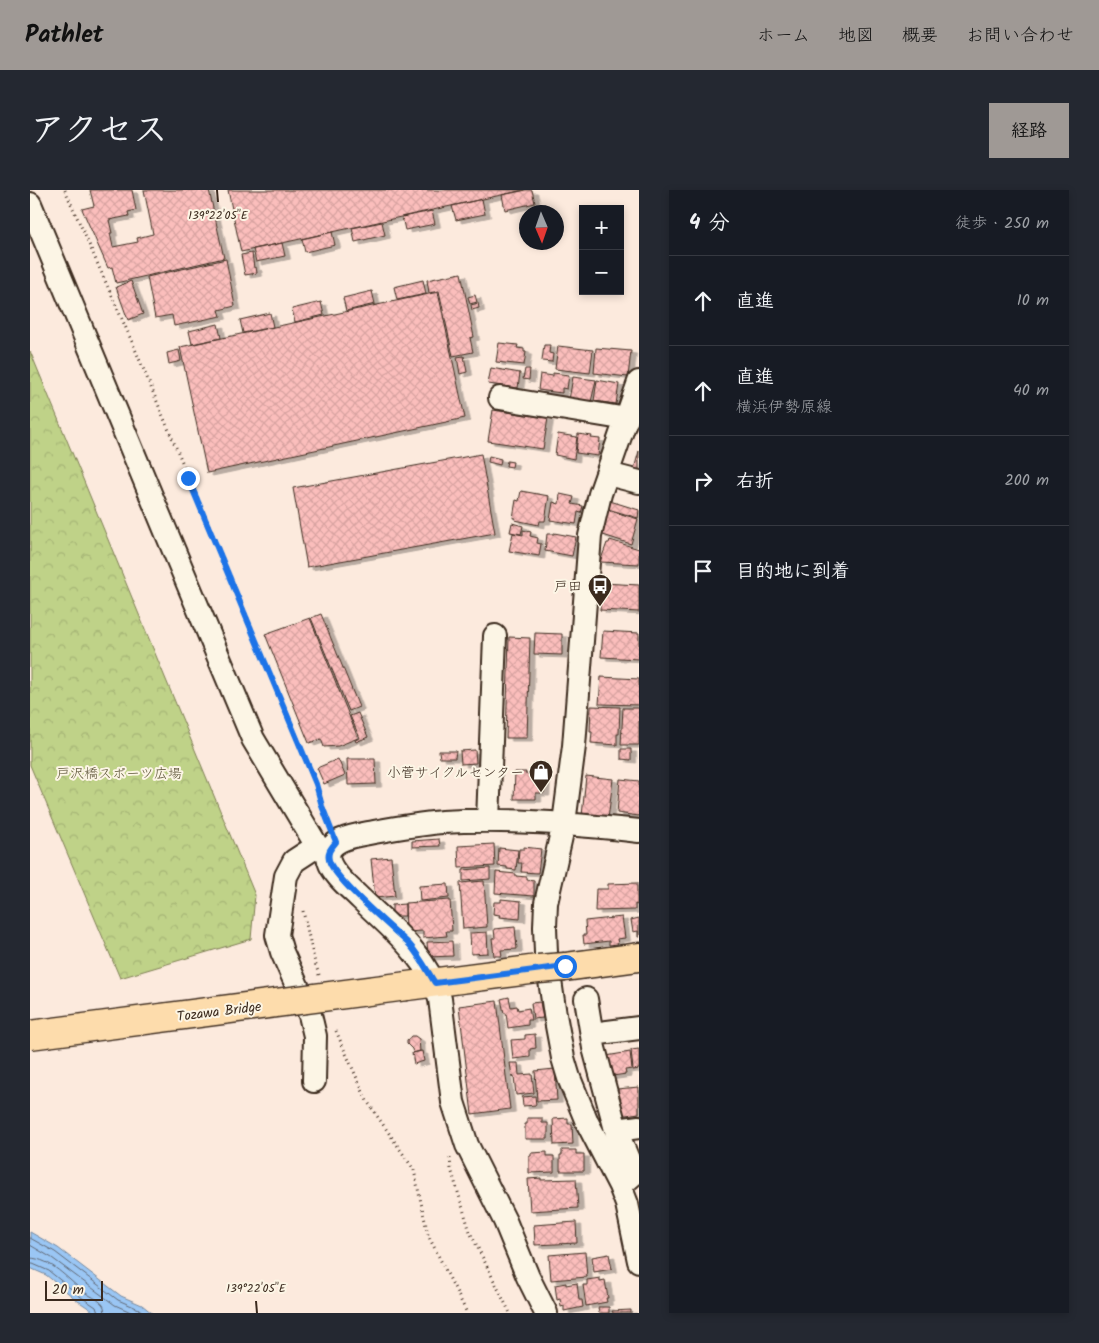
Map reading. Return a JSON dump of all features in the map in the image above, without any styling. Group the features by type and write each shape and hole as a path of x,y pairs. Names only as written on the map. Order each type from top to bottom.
{"main road":[{"name":"Tozawa Bridge","path":"30,1035 639,957"}],"street":[{"path":"30,204 253,739 327,847 332,868 410,946 435,983 440,999 453,1102 467,1144 505,1221 528,1277 546,1313"},
{"path":"639,382 600,494 590,536 574,746 564,823 546,903 545,927 546,953 563,1058 587,1122 620,1186 627,1204 639,1261"},
{"path":"500,398 528,398 627,419"},
{"path":"608,474 639,482"},
{"path":"488,821 496,636"},
{"path":"314,1081 315,1036 310,1015 282,952 277,935 286,876 294,861 345,838 401,827 440,822 564,823 639,831"},
{"path":"586,999 594,1048 616,1130 634,1174 620,1186"},
{"path":"592,1034 639,1028"},
{"path":"616,1130 639,1127"},
{"path":"505,1221 538,1274 557,1313"}],"path":[{"path":"65,190 133,344 316,784 322,806 327,847"},
{"path":"284,888 302,905 319,977"},
{"path":"334,1022 367,1101 414,1170 428,1235 467,1313"},
{"path":"449,1154 451,1169 470,1232 510,1313"}],"green space":[{"name":"戸沢橋スポーツ広場","path":"30,351 255,895 251,939 120,978 30,765"}],"water":[{"path":"30,1232 58,1248 121,1296 142,1305 152,1313 96,1313 46,1275 30,1268"}],"building":[{"path":"90,190 132,190 136,210 128,212 129,216 109,220 113,247 138,242 137,238 153,234 144,190 209,190 224,258 116,283 112,267 108,268 82,209 94,206"},
{"path":"228,190 524,190 241,252"},
{"path":"532,190 535,203 519,205 519,207 505,210 502,195"},
{"path":"482,199 485,214 456,220 452,206"},
{"path":"432,211 435,224 405,230 402,217"},
{"path":"382,222 385,235 355,242 352,228"},
{"path":"332,232 335,245 305,252 302,239"},
{"path":"282,243 285,256 256,262 253,249"},
{"path":"252,253 254,268 256,267 257,273 245,275 241,255"},
{"path":"226,259 235,306 219,310 221,316 174,326 172,315 155,318 147,277"},
{"path":"461,273 474,337 470,338 473,352 453,356 439,291 429,293 427,280"},
{"path":"423,280 426,294 397,300 394,287"},
{"path":"131,281 143,314 128,320 116,287"},
{"path":"372,291 375,304 346,311 343,298"},
{"path":"438,292 465,418 207,473 180,347"},
{"path":"475,295 477,302 470,304 468,297"},
{"path":"321,302 324,315 295,322 292,309"},
{"path":"478,303 479,308 472,310 471,305"},
{"path":"270,313 273,327 243,333 240,320"},
{"path":"218,324 221,338 192,344 189,331"},
{"path":"499,343 518,345 517,348 524,349 524,352 526,352 524,365 496,362"},
{"path":"544,345 550,345 549,353 553,354 552,362 542,361"},
{"path":"558,346 593,350 590,373 555,369"},
{"path":"596,348 631,351 628,377 594,373"},
{"path":"179,350 181,361 169,364 167,353"},
{"path":"464,356 467,372 460,374 457,357"},
{"path":"491,368 520,373 518,388 488,384"},
{"path":"525,369 530,369 529,380 523,379"},
{"path":"553,373 569,375 567,389 562,388 562,393 538,390 540,374 553,376"},
{"path":"573,377 596,380 591,402 569,400"},
{"path":"597,380 619,384 616,404 594,401"},
{"path":"493,410 548,418 543,449 488,441"},
{"path":"558,434 577,437 574,459 555,455"},
{"path":"578,434 600,439 598,456 576,453"},
{"path":"639,451 639,470 634,469"},
{"path":"481,454 495,533 307,567 293,488"},
{"path":"489,456 501,459 500,465 488,462"},
{"path":"507,461 513,462 512,467 506,466"},
{"path":"521,491 549,496 545,521 540,521 539,525 513,518 516,500 519,501"},
{"path":"560,494 574,497 572,504 583,506 581,513 578,512 576,524 550,520 553,502 559,504"},
{"path":"610,501 639,510 638,518 608,509"},
{"path":"608,510 638,519 631,544 600,534"},
{"path":"512,523 523,526 521,534 510,532"},
{"path":"523,530 531,532 530,536 538,538 537,543 541,544 539,556 509,551 513,533 523,535"},
{"path":"554,533 576,537 572,556 545,551 547,534"},
{"path":"610,540 639,549 639,564 600,562"},
{"path":"602,583 639,585 639,612 600,610"},
{"path":"321,614 359,707 349,711 311,618"},
{"path":"310,618 358,738 338,746 324,747 321,739 309,743 265,634"},
{"path":"603,631 639,633 639,659 601,657"},
{"path":"535,633 562,634 562,655 534,654"},
{"path":"509,637 530,638 527,738 506,738"},
{"path":"601,677 639,679 639,705 599,704"},
{"path":"591,706 620,707 617,745 591,743"},
{"path":"623,708 639,708 639,745 621,745"},
{"path":"358,713 368,737 356,742 355,740 360,738 350,716"},
{"path":"621,749 631,749 631,760 621,759"},
{"path":"475,750 476,763 461,764 460,751"},
{"path":"439,751 456,751 455,758 440,758"},
{"path":"338,759 345,775 324,784 317,768"},
{"path":"347,759 375,759 376,784 348,785"},
{"path":"515,772 545,774 544,793 536,793 536,799 514,799"},
{"path":"586,776 613,779 608,819 582,816"},
{"path":"620,779 639,781 639,816 617,813"},
{"path":"439,839 440,846 412,847 412,841"},
{"path":"494,844 495,866 459,868 458,846"},
{"path":"524,847 541,849 538,873 521,872 522,863 518,863 519,849 524,849"},
{"path":"499,848 518,850 516,870 498,866"},
{"path":"391,857 395,896 375,898 371,859"},
{"path":"490,868 490,879 463,881 463,870"},
{"path":"496,872 516,874 516,876 527,877 527,880 534,881 534,896 495,893"},
{"path":"484,881 487,927 463,929 460,883"},
{"path":"637,883 637,905 635,904 635,910 595,911 596,889 608,889 608,884"},
{"path":"448,884 449,898 420,901 419,886"},
{"path":"501,899 521,901 520,919 499,917 500,915 493,914 494,902 501,902"},
{"path":"450,900 452,931 446,931 447,936 423,938 423,931 406,932 405,903"},
{"path":"405,904 405,916 392,916 392,905"},
{"path":"622,917 625,938 617,939 618,944 609,945 609,941 584,944 583,935 586,935 585,921"},
{"path":"639,918 638,937 638,931 633,932 631,920"},
{"path":"515,927 517,949 501,950 502,956 494,956 492,938 495,938 494,929"},
{"path":"487,932 488,953 471,954 470,933"},
{"path":"452,941 453,956 428,957 427,942"},
{"path":"509,997 511,1007 517,1006 518,1010 529,1008 531,1020 528,1020 528,1025 508,1028 506,1013 504,1013 501,999"},
{"path":"497,1001 510,1109 472,1114 459,1006"},
{"path":"540,1002 543,1018 533,1019 531,1003"},
{"path":"535,1034 536,1048 530,1049 530,1057 513,1059 511,1040 525,1039 525,1035"},
{"path":"411,1036 419,1039 420,1051 413,1053 407,1044"},
{"path":"639,1049 639,1069 633,1070 631,1050"},
{"path":"422,1051 424,1061 414,1064 412,1053"},
{"path":"630,1052 632,1069 625,1070 626,1074 606,1077 606,1056"},
{"path":"510,1063 518,1063 519,1075 532,1074 534,1093 516,1095 514,1076 512,1077"},
{"path":"555,1069 557,1100 537,1101 535,1071"},
{"path":"639,1087 639,1113 620,1116 617,1089"},
{"path":"535,1096 536,1105 523,1106 522,1097"},
{"path":"527,1118 542,1118 542,1123 548,1123 548,1139 525,1139"},
{"path":"568,1118 568,1124 572,1124 573,1144 554,1145 553,1119"},
{"path":"562,1150 576,1150 576,1154 584,1154 584,1171 560,1171 560,1155 562,1155"},
{"path":"547,1152 547,1156 554,1156 554,1172 529,1173 529,1156 531,1156 531,1153"},
{"path":"541,1178 541,1180 576,1179 578,1208 530,1211 528,1179"},
{"path":"576,1222 577,1243 535,1245 534,1225"},
{"path":"585,1252 587,1277 551,1280 549,1255"},
{"path":"609,1254 612,1269 594,1272 592,1257"},
{"path":"600,1278 600,1281 605,1280 607,1302 586,1306 583,1285 587,1285 587,1280"},
{"path":"566,1283 566,1285 577,1283 579,1300 582,1300 583,1307 564,1311 564,1306 561,1307 560,1299 557,1300 555,1285"},
{"path":"598,1307 609,1307 609,1313 599,1313"},
{"path":"631,1310 631,1313 613,1313 612,1311"}],"place":[{"name":"戸田","path":"600,607"},
{"name":"小菅サイクルセンター","path":"541,793"}],"route":[{"path":"188,478 316,784 336,842 328,853 332,868 410,946 435,983 565,966"}]}
